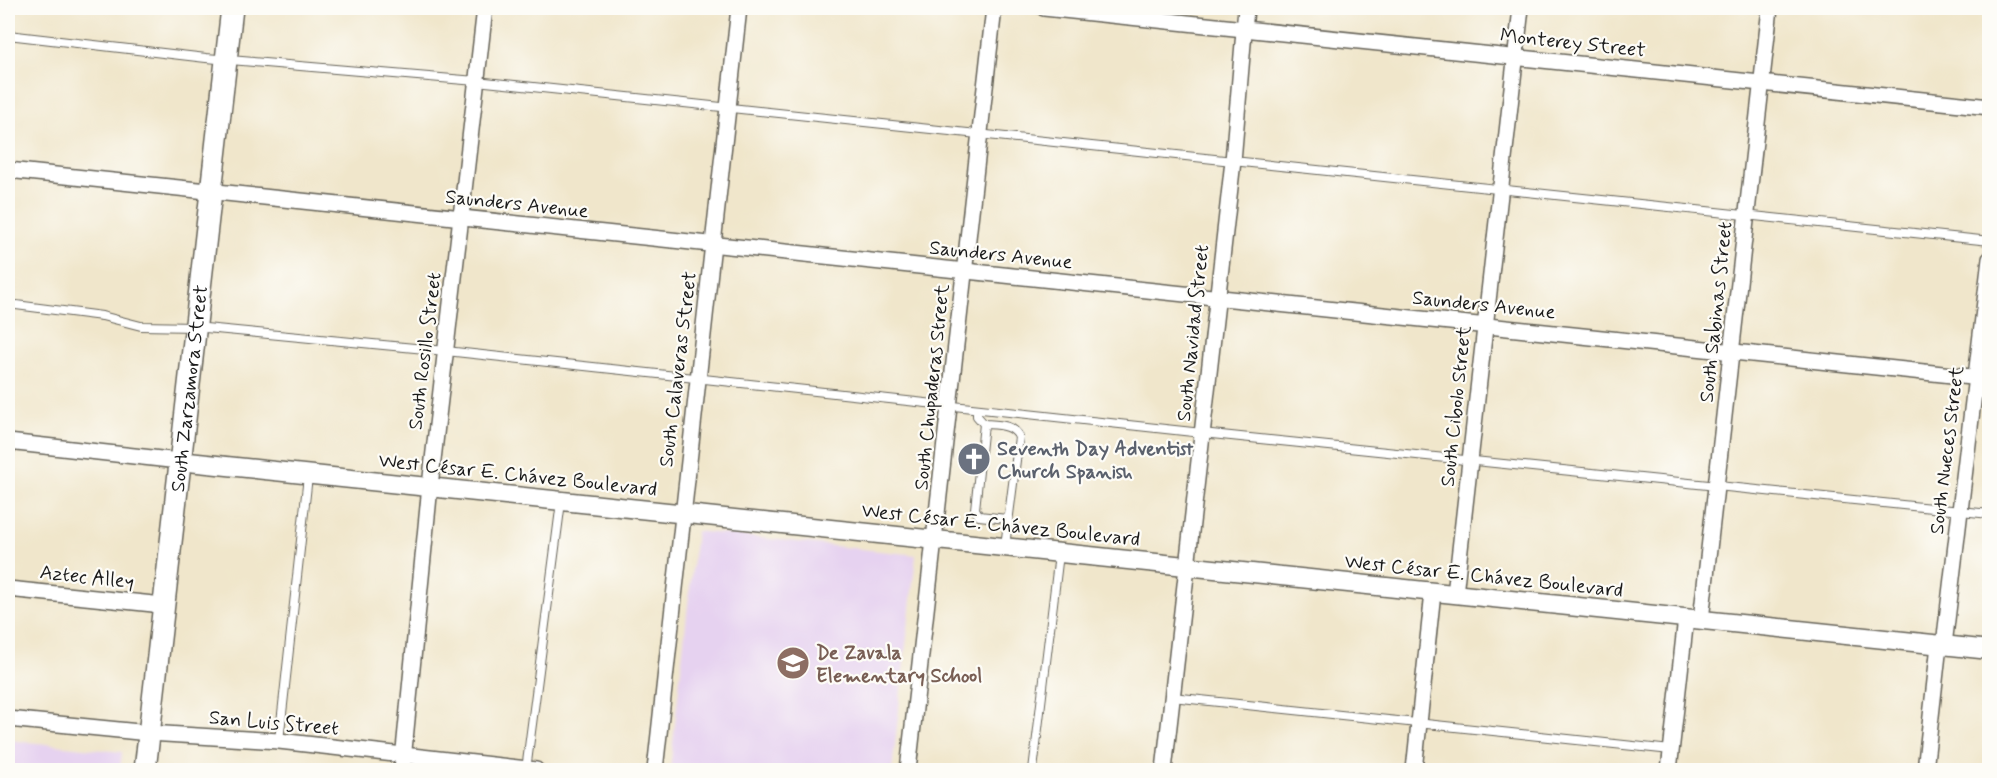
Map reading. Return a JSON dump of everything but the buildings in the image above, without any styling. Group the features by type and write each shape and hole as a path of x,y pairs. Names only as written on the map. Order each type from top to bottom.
{"main road":[{"name":"South Zarzamora Street","path":"145,771 232,8"}],"street":[{"name":"South Rosillo Street","path":"403,763 430,486 485,8"},
{"name":"South Calaveras Street","path":"655,771 739,8"},
{"name":"South Chupaderas Street","path":"908,771 994,8"},
{"name":"Monterey Street","path":"1044,8 1989,107"},
{"name":"South Navidad Street","path":"1164,771 1233,161 1246,8"},
{"name":"South Cibolo Street","path":"1455,594 1521,8"},
{"name":"South Sabinas Street","path":"1669,771 1717,484 1770,8"},
{"name":"Saunders Avenue","path":"8,170 1983,378"},
{"name":"South Nueces Street","path":"1925,771 1960,510 1983,378 1989,260"},
{"name":"West César E. Chávez Boulevard","path":"8,442 1989,650"},
{"name":"Aztec Alley","path":"8,589 163,605"},
{"path":"1414,771 1433,592"},
{"name":"San Luis Street","path":"8,719 149,733 279,741 403,763 531,770"}],"lane":[{"path":"8,35 206,58 476,81 1989,242"},
{"path":"8,304 42,306 102,316 141,326 195,327 446,351 950,406 977,412 1471,459 1989,514"},
{"path":"977,412 984,424 975,509 979,516 1006,523"},
{"path":"984,424 1008,426 1016,430 1019,437 1010,514 1006,523 1005,547"},
{"path":"279,741 308,474"},
{"path":"531,770 561,501"},
{"path":"1033,771 1059,553"},
{"path":"1172,696 1671,750"},
{"path":"8,769 18,771"}],"shaded area":[{"name":"De Zavala Elementary School","path":"696,531 916,555 892,770 670,770"},
{"path":"8,740 122,752 120,770 8,770"}],"place":[{"name":"Seventh Day Adventist Church Spanish","path":"974,459"},
{"name":"De Zavala Elementary School","path":"793,663"}]}
